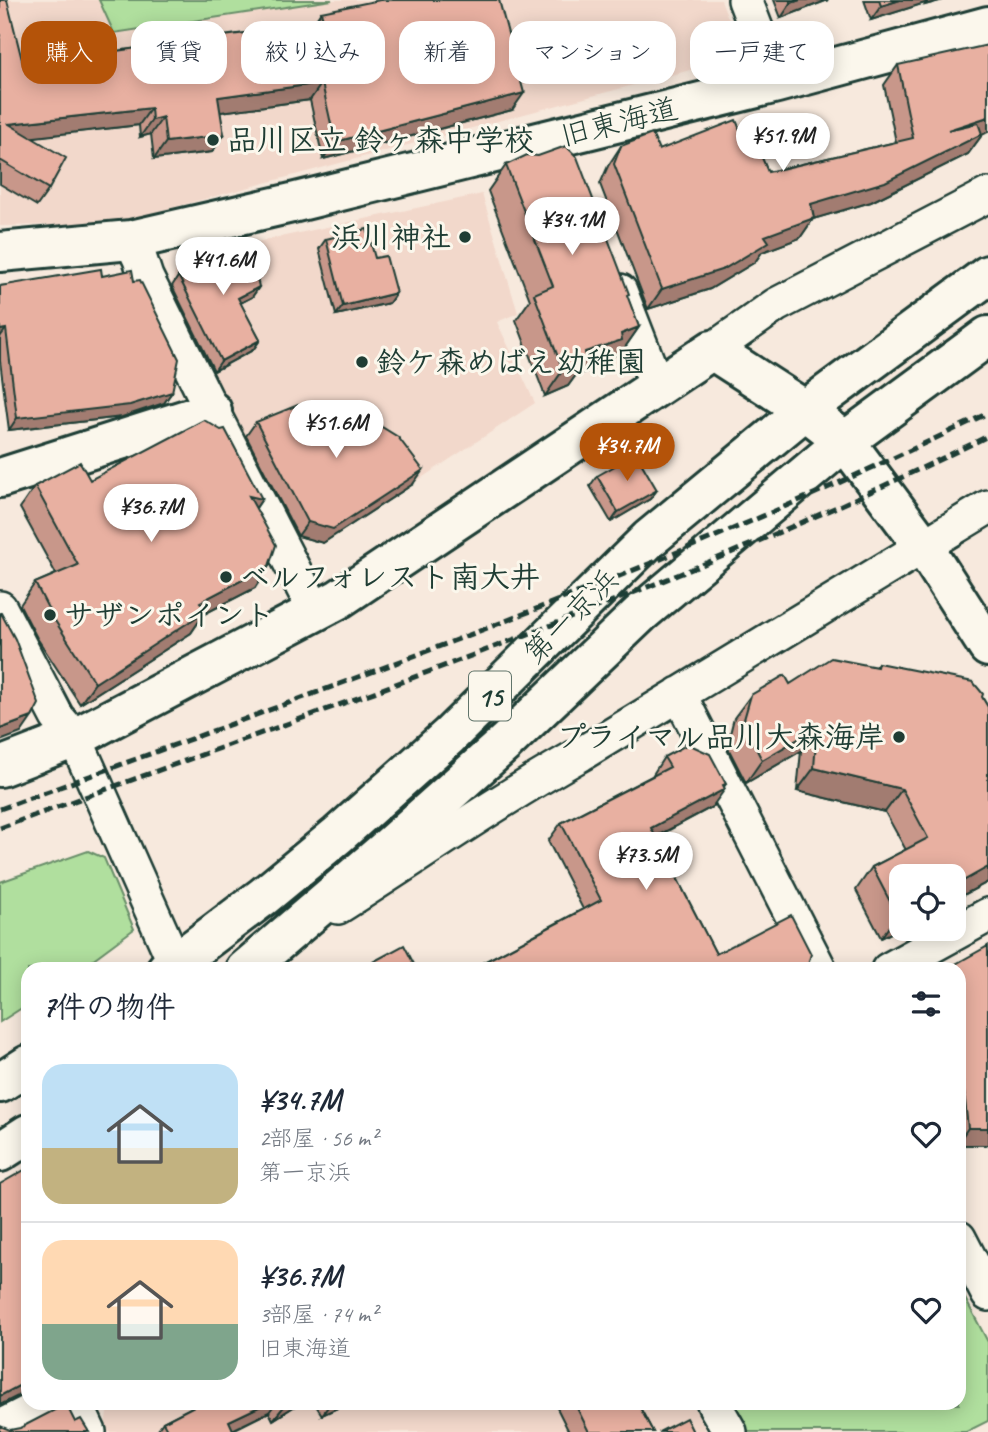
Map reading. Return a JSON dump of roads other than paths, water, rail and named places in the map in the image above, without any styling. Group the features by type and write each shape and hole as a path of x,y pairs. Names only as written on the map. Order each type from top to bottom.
{"main road":[{"name":"旧東海道","path":"834,68 988,26"},
{"name":"旧東海道","path":"0,252 131,240 292,203 566,148 774,84"},
{"name":"第一京浜","path":"175,962 264,896 338,835 449,736 649,540 805,410 988,275"},
{"name":"第一京浜","path":"255,962 505,743 640,614 845,441 988,336"},
{"path":"0,767 75,738 339,599 712,350 805,410 845,441 924,547 988,647"},
{"path":"0,478 212,411"},
{"path":"0,1083 21,1070"},
{"path":"0,1152 21,1139"}],"street":[{"path":"745,0 753,21"},
{"path":"712,350 776,305 988,195"},
{"path":"131,240 146,277 212,411 316,611"},
{"path":"611,266 657,386"},
{"path":"255,962 526,785 988,508"},
{"path":"0,608 53,710 75,738 168,962"},
{"path":"679,694 816,962"},
{"path":"903,962 988,915"},
{"path":"966,1252 988,1294"},
{"path":"0,1427 33,1410"},
{"path":"79,1410 89,1432"},
{"path":"717,1410 730,1432"}],"railway":[{"path":"0,809 375,671 623,574 868,470 988,413"},
{"path":"0,828 375,692 623,597 868,493 988,436"}],"place":[{"name":"品川区立 鈴ヶ森中学校","path":"213,140"},
{"name":"浜川神社","path":"465,237"},
{"name":"鈴ケ森めばえ幼稚園","path":"362,362"},
{"name":"ベルフォレスト南大井","path":"226,577"},
{"name":"サザンポイント","path":"50,615"},
{"name":"プライマル品川大森海岸","path":"899,737"}]}
